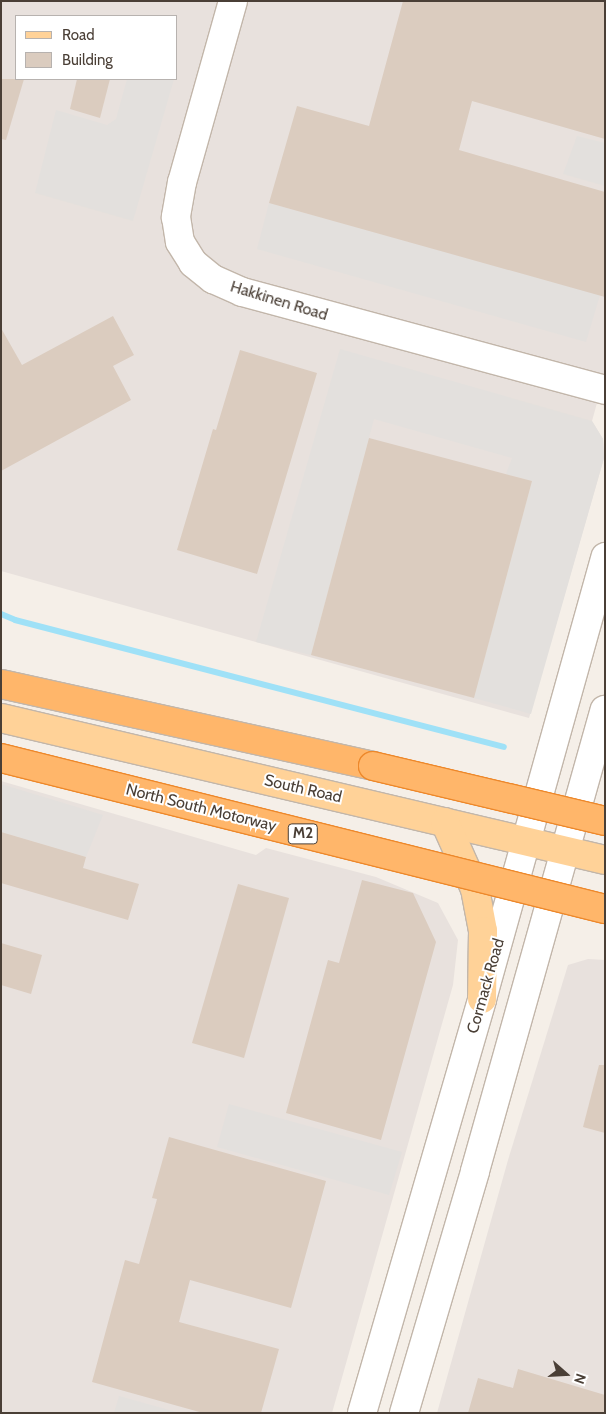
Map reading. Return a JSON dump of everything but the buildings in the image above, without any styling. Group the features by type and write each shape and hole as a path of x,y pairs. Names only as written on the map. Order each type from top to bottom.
{"highway":[{"path":"1,684 373,766 605,821"},
{"name":"North South Motorway","path":"1,758 605,909"}],"main road":[{"name":"South Road","path":"1,718 605,860"},
{"path":"445,822 475,889 483,932 482,999"}],"street":[{"name":"Hakkinen Road","path":"233,1 182,182 176,217 180,242 192,263 213,279 242,292 605,390"},
{"name":"Cormack Road","path":"362,1413 527,841 605,557"},
{"path":"404,1413 475,1171 605,710"},
{"path":"435,1161 475,1171"}],"shaded area":[{"path":"1,1 605,1 605,374 592,421 603,439 604,458 529,718 1,571"},
{"path":"127,80 174,80 133,221 35,193 56,110 107,125 116,119"},
{"path":"577,136 605,143 605,186 563,174"},
{"path":"269,203 600,295 586,342 257,249"},
{"path":"340,349 592,421 603,439 604,458 531,714 474,698 532,481 506,474 512,458 374,419 311,655 256,642"},
{"path":"1,781 256,855 266,848 376,877 438,903 458,940 453,985 332,1413 1,1413"},
{"path":"1,784 103,815 86,857 1,832"},
{"path":"588,959 605,960 605,1413 437,1413 508,1160 568,965"},
{"path":"229,1104 402,1152 389,1195 217,1147"},
{"path":"119,1396 180,1413 114,1413"}],"waterway":[{"path":"1,614 15,620 504,747"}]}
